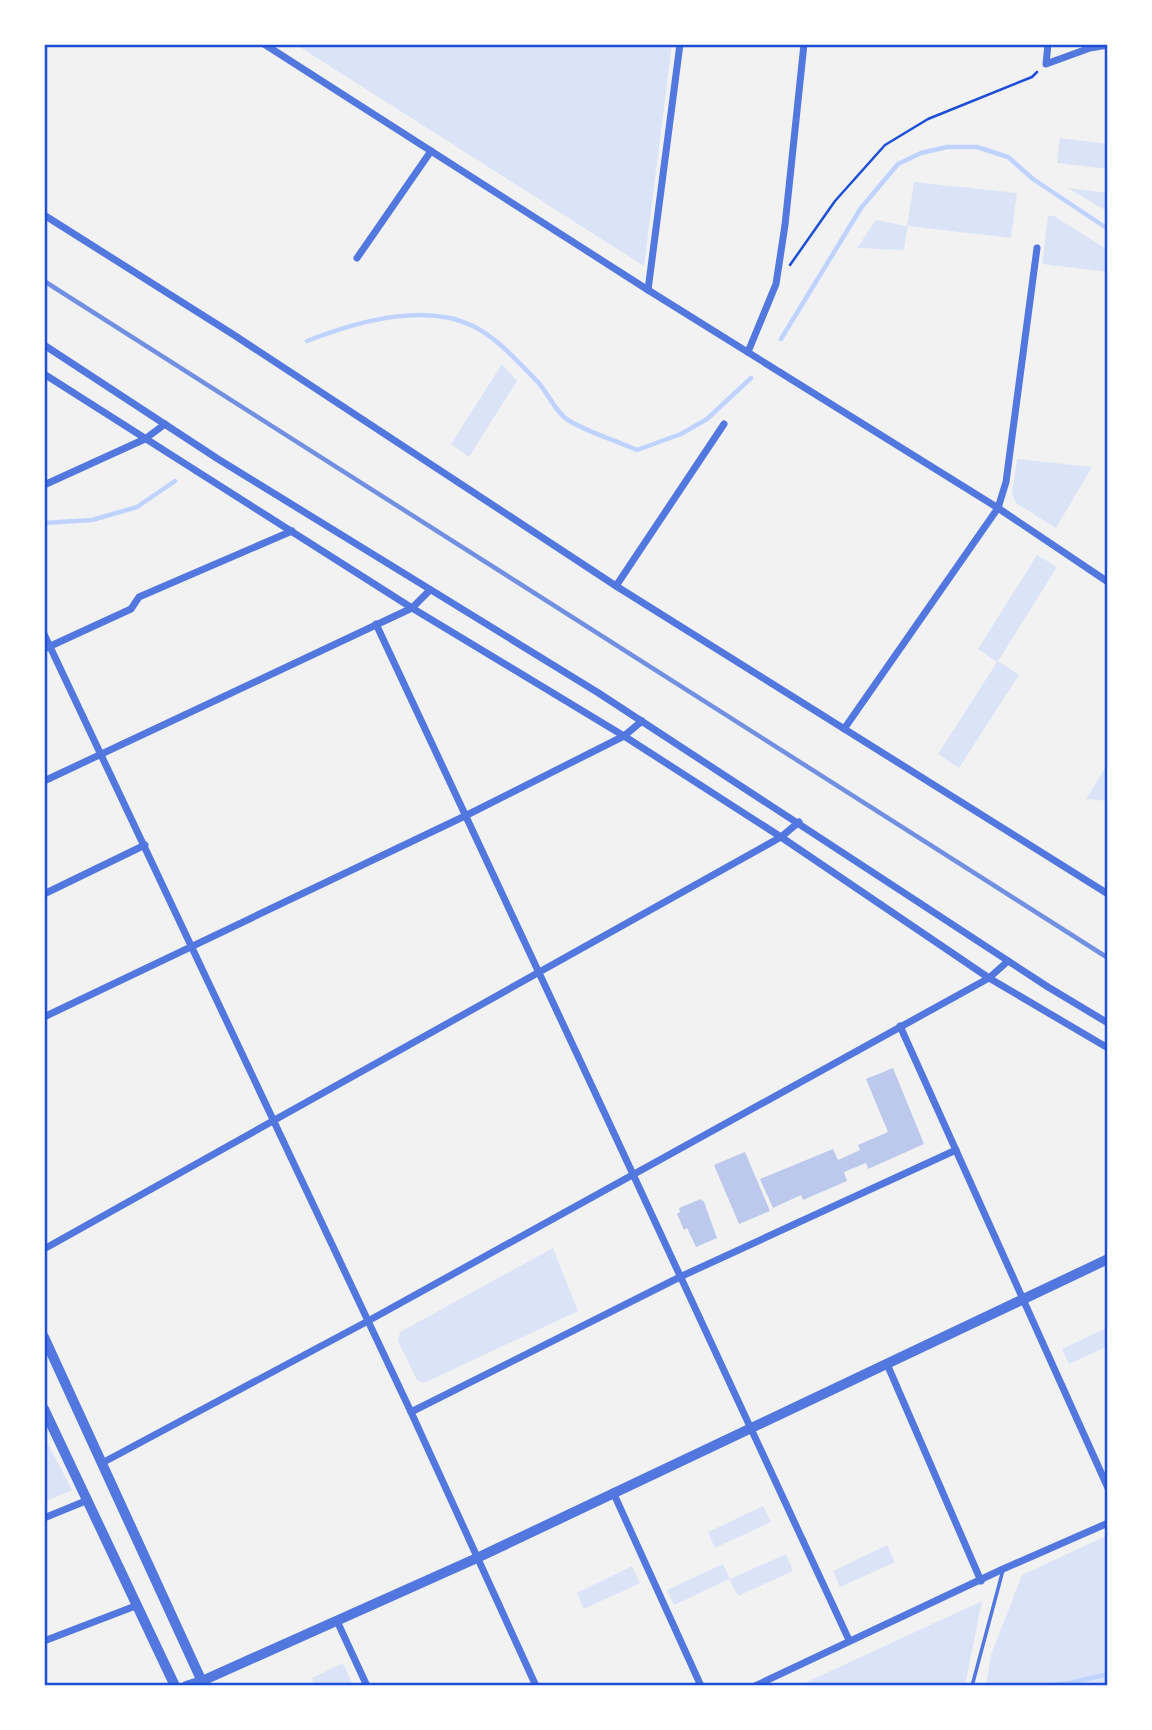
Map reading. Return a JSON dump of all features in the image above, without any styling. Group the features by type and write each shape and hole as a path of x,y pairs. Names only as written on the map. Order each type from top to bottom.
{"street":[{"path":"264,44 648,290 998,508 1108,582"},
{"path":"648,290 680,44"},
{"path":"748,352 776,284 785,225 804,44"},
{"path":"1048,44 1045,64 1090,48 1108,45"},
{"path":"357,258 431,151"},
{"path":"44,215 309,384 616,586 1108,894"},
{"path":"844,729 998,508 1006,482 1037,248"},
{"path":"44,345 218,459 642,721 1108,1023"},
{"path":"44,374 412,608 625,736 781,837 989,978 1108,1048"},
{"path":"616,586 724,424"},
{"path":"44,485 145,439 167,425"},
{"path":"47,648 131,609 139,597 292,531"},
{"path":"44,781 412,608 430,590"},
{"path":"376,624 541,973 849,1640"},
{"path":"44,634 47,648 145,845 411,1412 536,1686"},
{"path":"44,1017 465,816 625,736 642,721"},
{"path":"44,1249 541,973 781,837 799,822"},
{"path":"44,894 145,845"},
{"path":"102,1463 368,1321 989,978 1009,961"},
{"path":"900,1026 1108,1488"},
{"path":"411,1412 681,1276 956,1150"},
{"path":"186,1686 203,1684 477,1558 1108,1259"},
{"path":"44,1337 203,1684"},
{"path":"887,1364 981,1581"},
{"path":"44,1409 175,1686"},
{"path":"613,1492 701,1686"},
{"path":"44,1518 88,1500"},
{"path":"755,1686 849,1640 1108,1523"},
{"path":"44,1641 138,1605"},
{"path":"337,1621 367,1686"}],"lane":[{"path":"972,1686 1003,1569"}],"path":[{"path":"776,284 835,201 885,145 928,119 1032,77 1045,64"}],"shaded area":[{"path":"295,44 672,44 644,266"},
{"path":"1060,138 1108,144 1108,169 1057,163"},
{"path":"914,182 1017,193 1011,238 908,226 904,250 857,248 876,220 907,226"},
{"path":"1068,188 1108,193 1108,212"},
{"path":"1048,216 1054,216 1108,250 1108,272 1042,264"},
{"path":"502,364 517,381 469,457 451,444"},
{"path":"1017,459 1092,467 1056,528 1016,503 1012,494"},
{"path":"1037,555 1057,567 998,661 1019,675 959,768 938,754 997,662 978,649"},
{"path":"1108,763 1108,801 1086,799"},
{"path":"553,1248 578,1311 424,1383 417,1380 398,1341 400,1332"},
{"path":"1108,1327 1108,1346 1069,1364 1062,1349"},
{"path":"44,1436 72,1490 44,1502"},
{"path":"763,1506 771,1522 715,1548 708,1532"},
{"path":"1108,1535 1108,1686 986,1686 991,1655 1022,1575"},
{"path":"887,1545 895,1562 840,1587 833,1571"},
{"path":"786,1554 793,1571 738,1596 729,1579 674,1605 667,1590 723,1564 730,1579"},
{"path":"632,1566 640,1583 584,1609 577,1593"},
{"path":"982,1601 965,1686 798,1686"},
{"path":"343,1663 353,1686 316,1686 312,1678"}],"building":[{"path":"893,1068 924,1144 868,1169 866,1163 844,1172 847,1181 803,1200 801,1195 773,1208 760,1179 833,1149 838,1160 860,1150 858,1145 888,1132 866,1079"},
{"path":"745,1152 770,1211 739,1224 714,1165"},
{"path":"701,1199 717,1238 696,1247 677,1214 680,1212 679,1208"}],"waterway":[{"path":"781,339 861,208 898,164 921,153 947,147 977,147 1008,157 1033,179 1108,229"},
{"path":"307,341 346,327 390,317 412,315 454,319 473,326 498,343 539,384 568,420 637,450 681,434 707,419 751,378"},
{"path":"44,523 92,520 137,507 175,481"},
{"path":"1039,1686 1070,1683 1108,1674"}],"railway":[{"path":"44,281 1108,958"}]}
